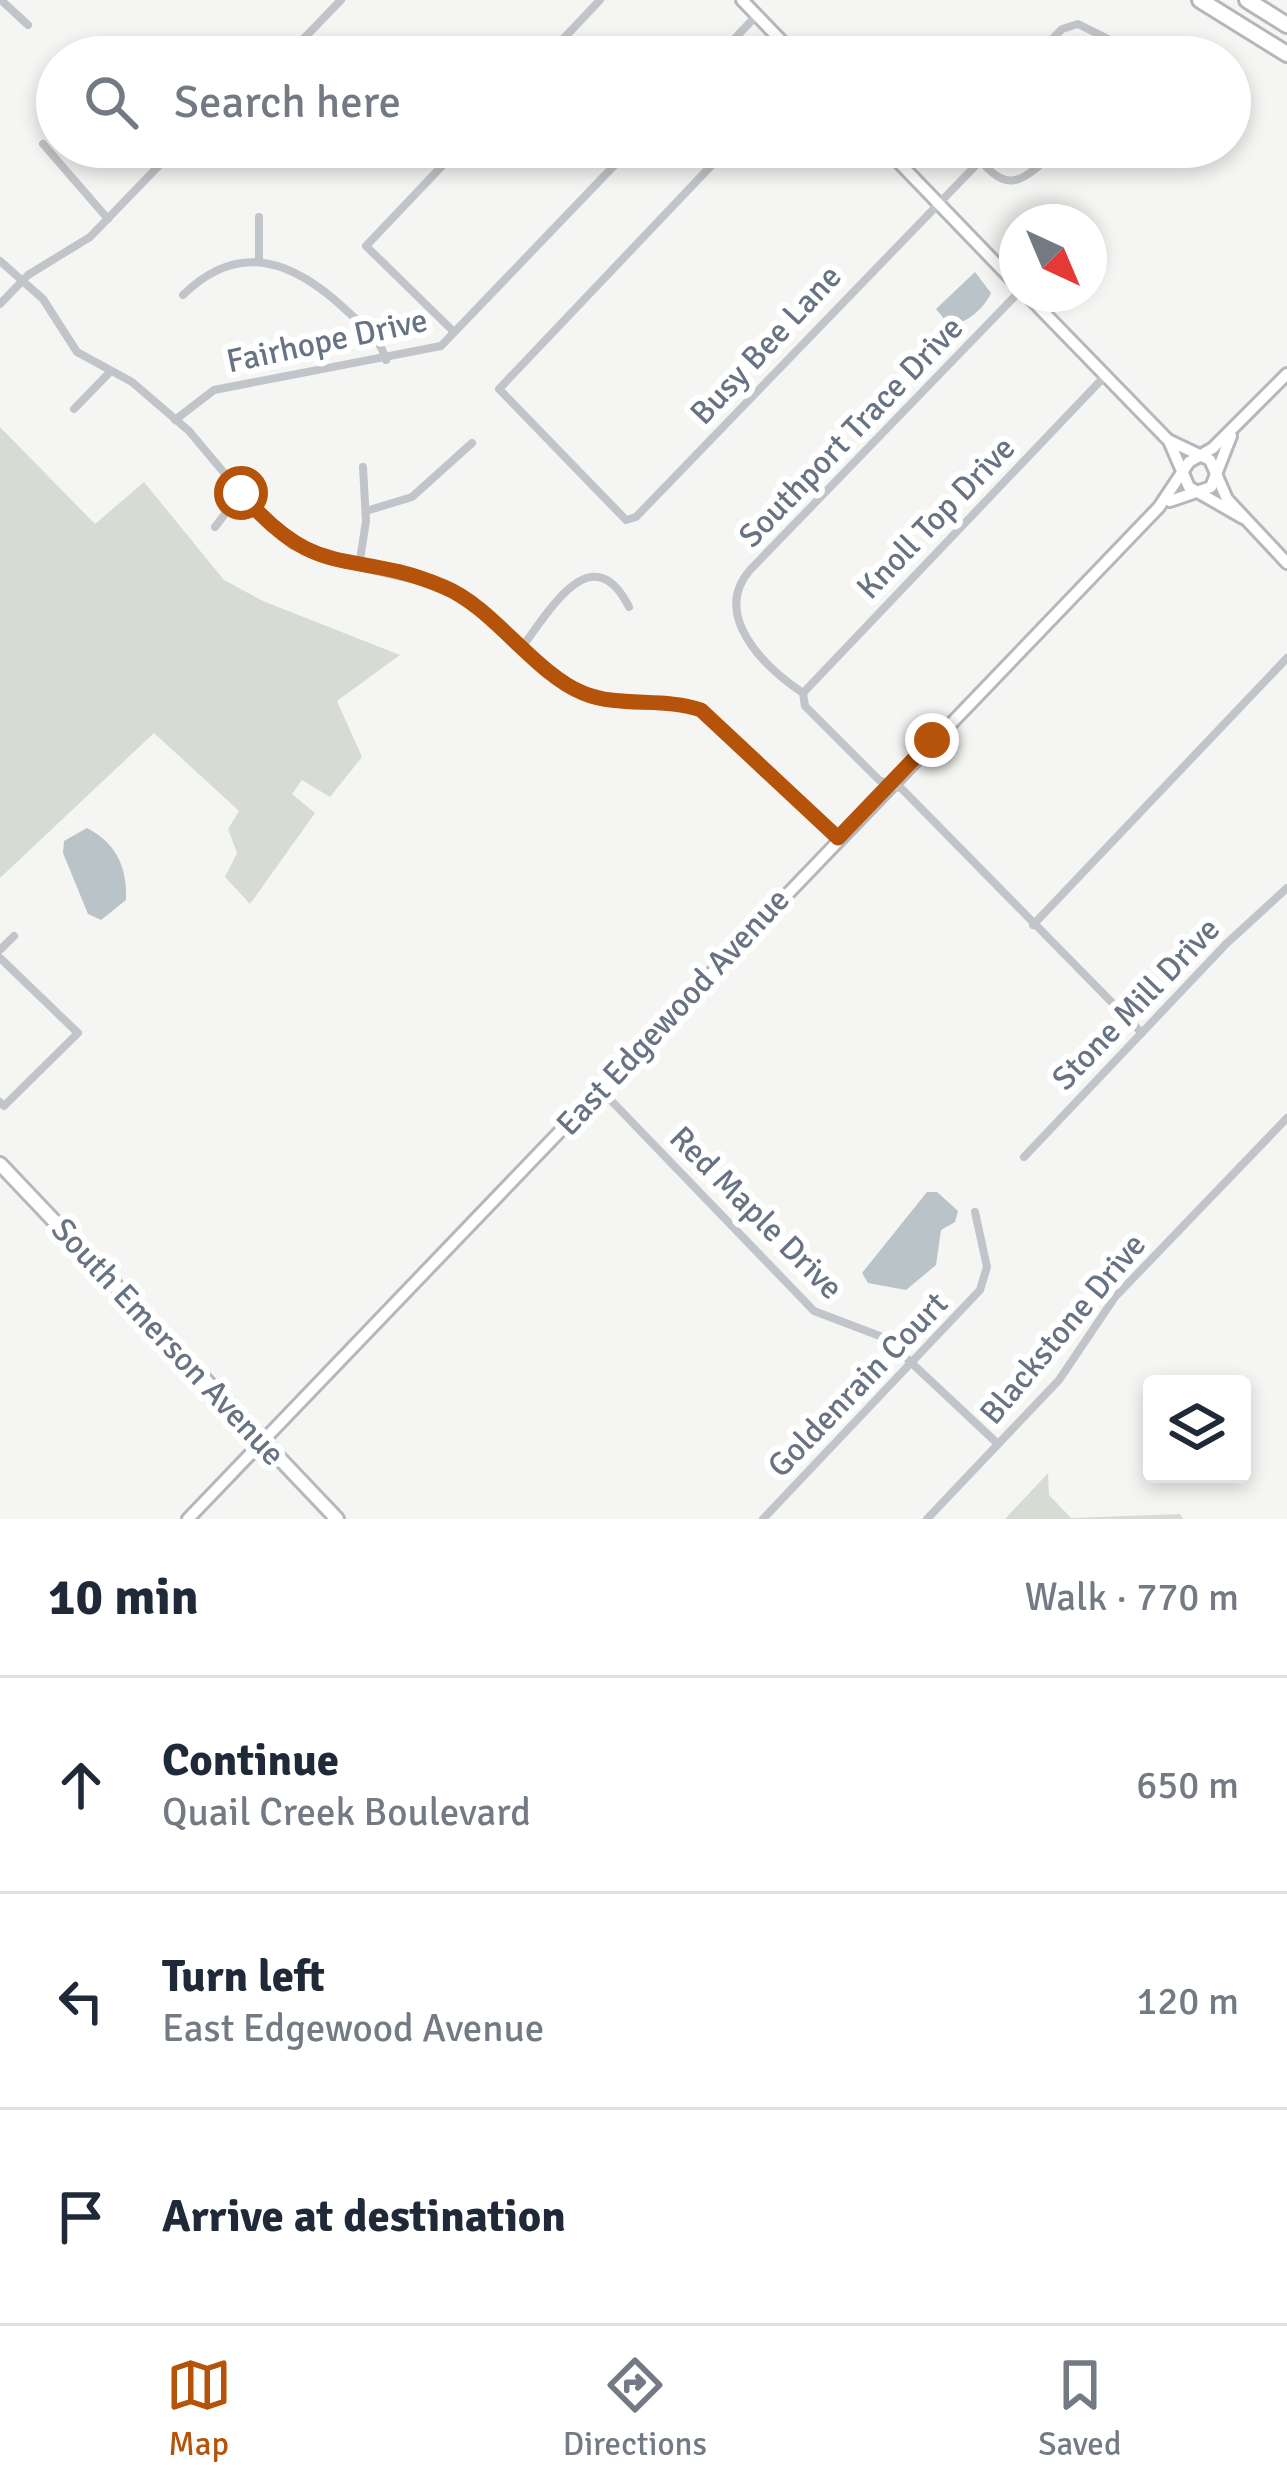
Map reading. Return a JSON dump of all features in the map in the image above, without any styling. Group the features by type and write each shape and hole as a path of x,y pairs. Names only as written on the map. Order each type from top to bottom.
{"highway":[{"path":"1200,0 1287,54"},
{"path":"1247,0 1287,25"}],"main road":[{"path":"742,0 777,36"},
{"path":"904,168 999,268"},
{"path":"1041,312 1169,441 1210,460 1224,494 1287,563"},
{"path":"1184,471 1287,374"},
{"path":"1200,491 1211,487 1238,422"},
{"path":"1169,441 1189,487 1243,518"},
{"name":"East Edgewood Avenue","path":"188,1519 1159,507 1184,471"},
{"name":"East Edgewood Avenue","path":"1159,507 1181,494 1200,491"},
{"name":"South Emerson Avenue","path":"0,1164 337,1519"}],"street":[{"path":"1,0 28,25"},
{"path":"306,36 341,0"},
{"path":"566,36 600,0"},
{"path":"737,36 757,16"},
{"path":"1059,36 1071,25 1088,26 1104,36"},
{"path":"64,168 108,219"},
{"path":"0,304 24,279 85,241 157,168"},
{"path":"440,168 366,246 452,330"},
{"name":"Fairhope Drive","path":"176,420 214,390 431,351 611,168"},
{"name":"Busy Bee Lane","path":"709,168 499,388 607,503 630,520 972,168"},
{"path":"989,168 998,177 1017,183 1034,168"},
{"path":"259,217 259,262"},
{"path":"0,261 46,302 75,350 176,420 292,545 446,587 583,694 681,703 701,710 838,838"},
{"path":"183,295 226,268 259,262 286,266 311,278 376,338 386,360"},
{"name":"Southport Trace Drive","path":"803,693 749,641 735,612 743,579 1000,312"},
{"path":"74,409 111,371"},
{"name":"Knoll Top Drive","path":"803,693 1105,376"},
{"path":"366,511 412,497 472,443"},
{"path":"358,566 366,511 363,467"},
{"path":"215,527 241,493"},
{"path":"522,646 569,586 584,577 603,578 621,590 629,607"},
{"path":"1033,925 1287,658"},
{"path":"803,693 805,706 879,780 902,789 1142,1033"},
{"name":"Stone Mill Drive","path":"1024,1157 1287,888"},
{"path":"2,1104 78,1033 0,954 14,936"},
{"name":"Red Maple Drive","path":"600,1089 814,1311 879,1334 998,1444"},
{"name":"Blackstone Drive","path":"927,1519 1059,1380 1115,1297 1287,1118"},
{"name":"Goldenrain Court","path":"764,1519 976,1296 986,1277 975,1212"}],"shaded area":[{"path":"975,272 991,293 974,314 950,326 936,309"},
{"path":"0,427 95,524 144,482 224,580 263,601 400,655 337,701 362,757 330,797 302,780 292,794 315,813 250,904 225,877 237,853 228,829 239,811 154,733 0,878"},
{"path":"87,828 113,849 125,877 126,900 101,920 88,914 63,853 64,841"},
{"path":"927,1192 937,1192 958,1211 955,1222 941,1230 936,1265 906,1290 868,1283 862,1273"},
{"path":"1048,1473 1049,1495 1071,1518 1180,1514 1183,1519 1005,1519"}],"route":[{"path":"241,493 292,545 320,558 446,587 583,694 681,703 701,710 838,838 932,740"}]}
